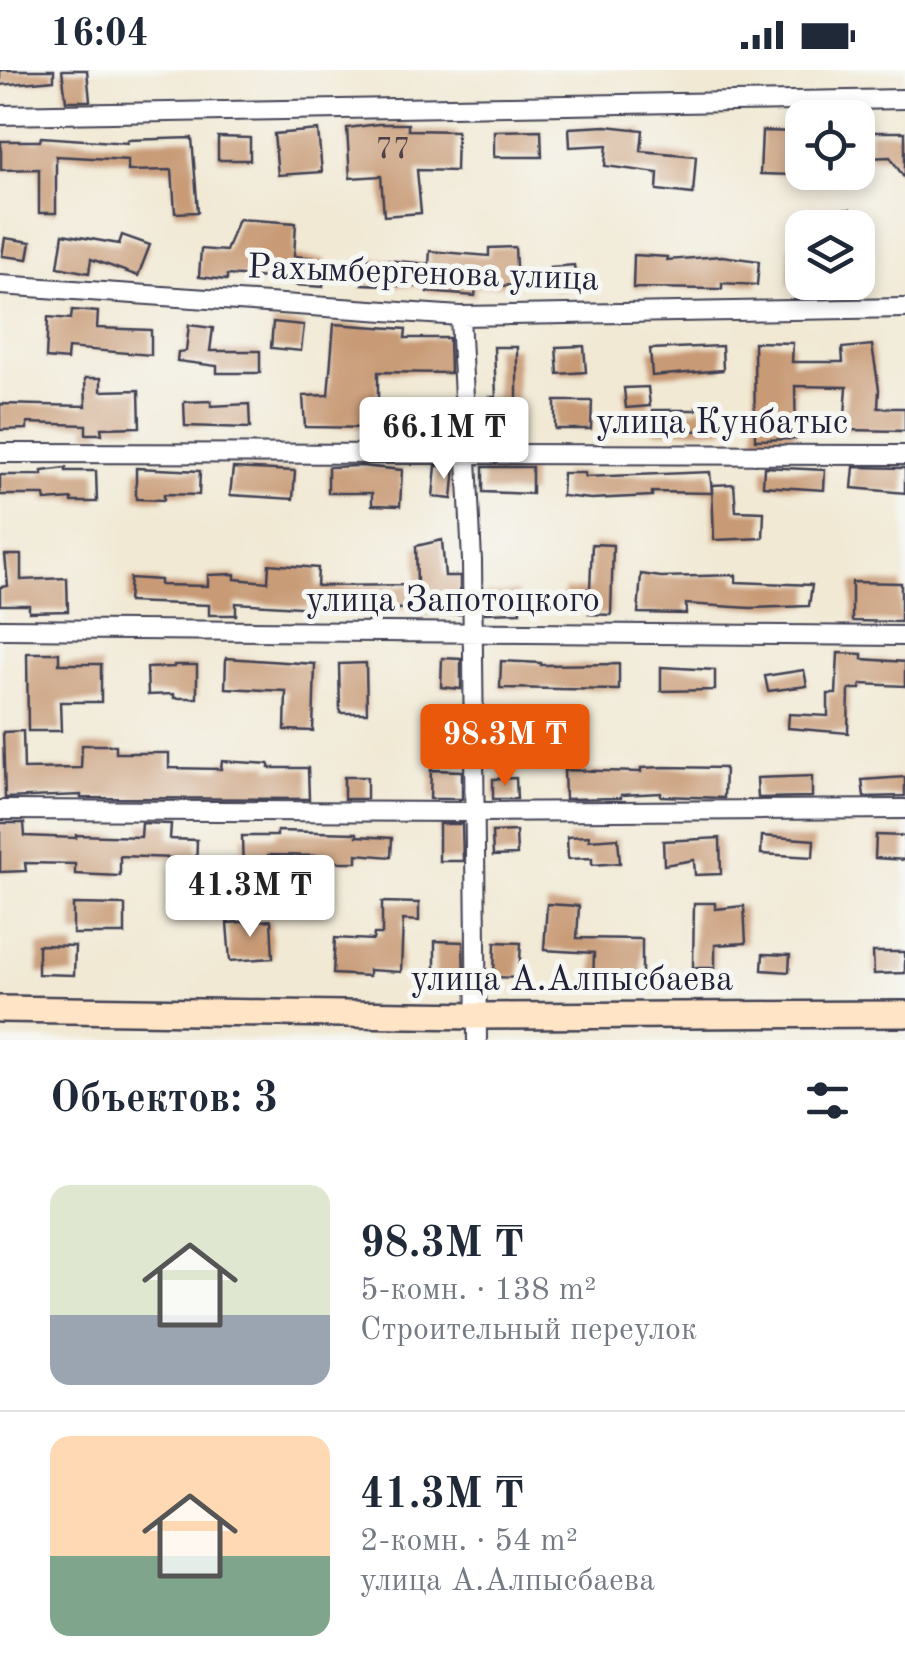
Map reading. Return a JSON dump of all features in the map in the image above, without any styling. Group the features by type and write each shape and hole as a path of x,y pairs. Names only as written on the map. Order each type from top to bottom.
{"street":[{"path":"0,115 905,99"},
{"name":"Рахымбергенова улица","path":"0,285 460,316 905,308"},
{"path":"460,316 472,561 476,1028"},
{"name":"улица Кунбатыс","path":"0,453 905,455"},
{"name":"улица Запотоцкого","path":"0,629 905,636"},
{"path":"0,810 905,809"},
{"name":"улица А.Алпысбаева","path":"0,1009 476,1028 905,1014"}],"building":[{"path":"0,70 54,70 54,80 0,85"},
{"path":"62,70 87,70 90,101 66,101"},
{"path":"408,124 408,130 457,131 456,171 417,170 421,213 384,216 381,176 350,178 347,128"},
{"path":"569,128 643,130 641,151 696,156 693,194 657,190 658,173 605,166 607,145 570,147"},
{"path":"318,130 322,172 278,175 274,134"},
{"path":"541,130 542,157 494,157 494,131"},
{"path":"762,131 785,132 785,175 760,174"},
{"path":"875,132 905,132 905,179 890,157 875,158"},
{"path":"41,137 127,143 192,138 198,212 175,213 172,170 128,171 128,160 56,156 56,213 39,213 39,169 1,170 1,141 40,141"},
{"path":"218,137 250,138 250,160 218,160"},
{"path":"238,219 296,223 294,256 325,259 323,287 296,285 297,280 199,277 201,249 226,251"},
{"path":"63,234 119,244 122,235 150,245 138,276 91,259 89,273 58,267"},
{"path":"5,238 31,242 28,259 2,256"},
{"path":"515,247 517,285 476,287 475,296 427,292 428,287 362,284 365,258 429,264 430,251 489,256 489,248"},
{"path":"634,255 667,260 722,256 759,261 757,285 722,283 722,289 633,288"},
{"path":"574,265 577,289 553,291 550,267"},
{"path":"72,310 98,312 97,328 151,330 151,355 68,348 67,360 46,358 48,317 71,319"},
{"path":"273,322 304,325 301,351 271,348"},
{"path":"334,324 406,329 405,338 449,338 450,373 378,372 378,428 305,427 303,396 328,395"},
{"path":"189,325 213,328 210,351 260,351 260,373 217,373 217,366 177,361 178,352 186,351"},
{"path":"754,342 793,343 792,362 843,362 842,348 872,345 878,408 905,408 905,431 844,430 847,387 795,386 796,439 755,440"},
{"path":"584,346 586,372 558,374 556,347"},
{"path":"722,346 723,370 652,376 650,349"},
{"path":"494,347 517,347 517,442 488,442 489,397 496,397"},
{"path":"85,378 101,378 101,391 139,390 140,427 101,428 102,434 86,434 86,425 27,423 27,429 0,430 0,404 86,406"},
{"path":"648,387 650,406 626,408 624,388"},
{"path":"211,401 211,406 249,404 250,428 185,426 184,402"},
{"path":"555,401 592,401 591,429 555,429"},
{"path":"726,408 725,430 653,432 653,410"},
{"path":"408,419 433,420 433,439 408,439"},
{"path":"436,466 455,466 452,499 433,497"},
{"path":"328,467 402,470 400,506 372,505 372,493 328,493"},
{"path":"483,467 532,467 532,494 483,492"},
{"path":"764,467 825,470 824,490 763,486"},
{"path":"854,467 905,468 905,493 852,488"},
{"path":"136,468 200,471 199,495 164,494 164,500 136,499"},
{"path":"233,468 295,471 293,499 230,495"},
{"path":"42,471 96,471 97,502 45,501 44,495 0,495 0,475 42,475"},
{"path":"710,472 712,493 652,492 652,496 591,499 562,496 563,473 585,473 585,477"},
{"path":"734,484 736,511 764,512 763,538 714,540 712,485"},
{"path":"442,540 445,576 460,576 460,614 418,615 418,608 367,610 367,604 315,608 236,603 236,615 209,615 209,605 128,602 130,578 160,580 160,585 208,586 208,575 235,574 235,579 268,582 269,564 318,568 317,586 417,585 416,546"},
{"path":"592,544 613,545 611,615 589,614 590,606 564,606 564,589 590,589"},
{"path":"5,555 21,555 21,580 67,578 68,611 29,612 29,605 0,605 0,587 8,586"},
{"path":"641,574 736,575 736,582 812,585 809,606 686,604 686,614 638,613"},
{"path":"852,582 901,583 901,622 852,621"},
{"path":"518,592 520,612 485,613 485,594"},
{"path":"27,653 59,653 59,664 101,664 101,702 60,702 61,731 28,731"},
{"path":"838,653 905,662 905,686 861,684 860,689 849,689 848,733 788,728 789,714 828,716 828,694 836,694"},
{"path":"226,658 315,664 313,731 285,730 286,691 225,688"},
{"path":"442,658 461,659 461,689 441,687"},
{"path":"501,661 619,664 619,690 500,688"},
{"path":"366,663 367,713 340,713 339,664"},
{"path":"197,665 197,698 148,695 147,668"},
{"path":"661,667 715,670 715,690 661,691"},
{"path":"804,670 807,686 768,691 765,676"},
{"path":"23,731 24,769 81,768 82,745 116,745 116,753 169,753 169,768 221,769 222,761 269,764 269,768 308,768 309,799 81,795 5,798 3,732"},
{"path":"641,768 725,768 724,798 661,793 565,799 564,770 641,772"},
{"path":"431,770 462,771 462,799 430,799"},
{"path":"812,776 812,797 758,798 757,778"},
{"path":"344,777 367,777 367,799 344,799"},
{"path":"905,777 905,796 864,797 862,780"},
{"path":"516,778 517,799 493,799 493,779"},
{"path":"0,823 24,823 25,836 76,838 141,837 142,823 171,824 170,839 197,840 196,874 174,874 174,858 120,856 120,876 75,874 75,864 25,863 26,871 0,872"},
{"path":"439,824 462,824 463,861 439,861"},
{"path":"277,831 392,838 391,857 357,854 357,862 322,862 322,856 268,855 268,875 243,875 242,836 277,836"},
{"path":"516,831 517,855 493,856 492,832"},
{"path":"876,835 905,836 905,860 875,858"},
{"path":"589,836 589,840 618,838 620,863 592,865 592,858 568,859 567,837"},
{"path":"762,836 814,840 813,857 761,854"},
{"path":"720,838 721,874 695,875 694,860 664,865 663,841"},
{"path":"382,902 419,903 419,921 403,920 401,972 369,970 369,976 333,974 335,938 373,940 374,934 382,934"},
{"path":"694,903 715,903 715,909 744,906 746,943 715,945 715,968 693,968"},
{"path":"73,904 125,905 125,934 73,934"},
{"path":"547,904 579,906 577,938 642,939 642,986 593,985 594,953 544,950"},
{"path":"271,920 273,958 230,961 227,923"},
{"path":"435,941 463,942 464,978 435,977"},
{"path":"495,942 521,943 519,978 494,977"},
{"path":"38,945 75,946 74,975 38,974"},
{"path":"873,952 905,952 905,973 874,974"},
{"path":"763,954 790,955 789,972 762,970"}]}
